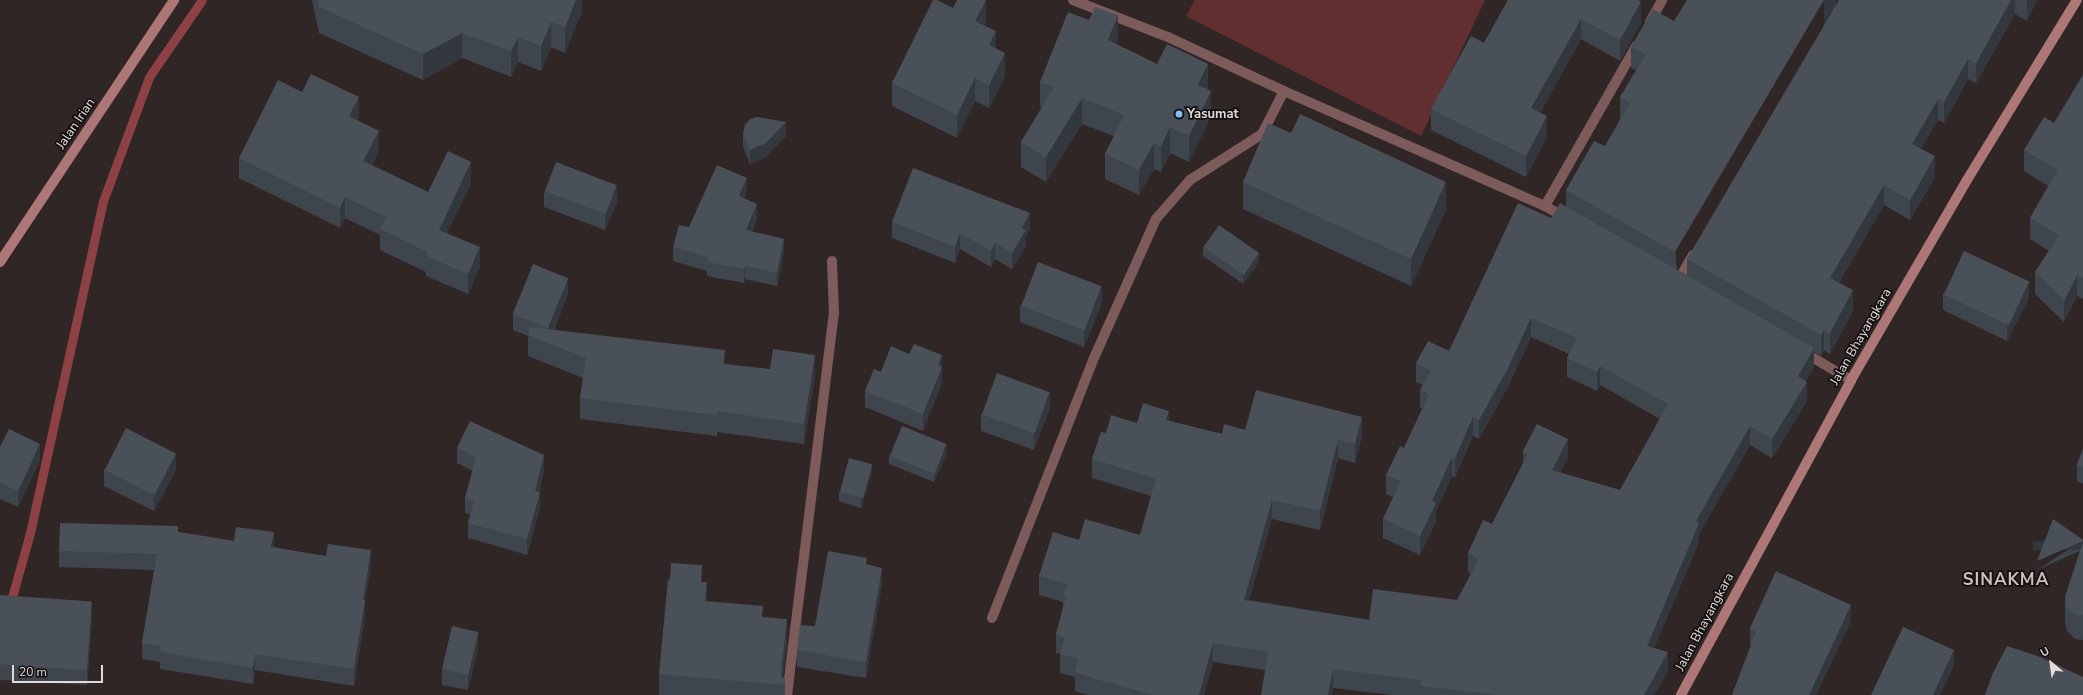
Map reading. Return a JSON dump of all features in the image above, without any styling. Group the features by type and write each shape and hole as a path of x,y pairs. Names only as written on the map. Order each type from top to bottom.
{"main road":[{"name":"Jalan Irian","path":"0,262 174,0"},
{"name":"Jalan Bhayangkara","path":"1681,695 1851,380 1967,180 2077,0"}],"street":[{"path":"1073,0 1168,37 1284,91 1545,206 1573,222"},
{"path":"1545,206 1662,0"},
{"path":"992,618 1094,358 1156,219 1190,180 1262,134 1284,91"},
{"path":"1678,281 1698,247"},
{"path":"787,695 834,314 832,260"},
{"path":"1795,348 1851,380"}],"shaded area":[{"path":"1195,0 1485,0 1421,136 1186,16"}],"building":[{"path":"317,0 576,0 565,27 551,22 541,46 518,37 511,51 462,33 423,54 319,7"},
{"path":"933,0 937,0 953,8 957,0 986,0 975,21 996,31 989,45 1005,53 989,85 975,78 957,115 892,83"},
{"path":"1508,0 1638,0 1641,2 1620,40 1581,19 1531,108 1547,116 1526,156 1431,109 1471,36 1484,43"},
{"path":"1687,0 1824,0 1675,252 1566,190 1594,141 1605,146 1630,103 1620,97 1646,55 1631,47 1653,9 1674,21"},
{"path":"1839,0 2011,0 1976,63 1968,59 1944,102 1938,99 1912,144 1935,156 1910,200 1884,185 1830,278 1853,290 1830,333 1824,330 1821,335 1687,259"},
{"path":"1095,7 1118,15 1108,40 1157,64 1167,44 1208,64 1198,85 1211,91 1189,136 1170,127 1161,146 1154,143 1139,170 1105,154 1124,115 1082,98 1046,157 1021,142 1054,87 1040,82 1068,12 1089,20"},
{"path":"311,74 359,97 349,116 379,131 363,161 428,192 448,151 471,162 439,230 480,247 468,274 426,256 427,252 380,229 386,217 345,197 340,208 239,158 278,80 302,92"},
{"path":"2083,75 2083,278 2077,275 2064,301 2035,272 2059,235 2030,218 2058,170 2024,150 2044,117 2054,123"},
{"path":"1300,114 1446,182 1411,259 1243,182 1268,123 1291,133"},
{"path":"757,117 786,122 766,143 750,150 743,133 745,125 750,119"},
{"path":"556,162 617,185 606,214 545,191"},
{"path":"717,165 747,178 739,196 757,204 746,230 784,239 777,273 745,266 744,269 707,262 708,257 673,247 679,225 689,227"},
{"path":"913,168 1030,213 1022,228 1026,230 1012,253 995,243 991,251 960,233 955,247 892,222"},
{"path":"1518,203 1551,218 1560,203 1814,348 1798,376 1807,382 1772,439 1750,426 1696,521 1699,523 1647,646 1668,652 1644,695 1498,695 1421,686 1422,680 1333,669 1328,695 1261,695 1268,652 1213,643 1199,695 1154,695 1075,672 1079,659 1060,654 1065,637 1056,634 1066,597 1063,596 1067,584 1039,576 1053,532 1079,540 1085,519 1140,535 1156,479 1092,459 1101,432 1106,433 1111,415 1137,423 1143,403 1169,411 1166,420 1222,434 1224,424 1245,430 1256,390 1362,417 1355,444 1338,440 1320,511 1272,500 1244,600 1369,620 1373,589 1457,600 1479,559 1468,553 1483,520 1492,524 1528,454 1523,451 1537,424 1568,439 1552,470 1620,490 1668,404 1600,366 1597,372 1567,358 1577,338 1531,318 1508,368 1479,420 1473,417 1455,458 1452,457 1432,501 1436,503 1420,536 1383,519 1401,481 1386,475 1400,446 1404,448 1429,394 1420,390 1431,371 1416,363 1428,341 1449,351"},
{"path":"1219,225 1259,253 1244,275 1204,247"},
{"path":"1964,251 2029,281 2009,325 1944,295"},
{"path":"1038,262 1101,286 1085,330 1021,306"},
{"path":"533,264 568,278 548,328 513,314"},
{"path":"530,327 725,350 723,364 770,369 773,349 815,355 804,424 717,411 717,415 580,398 586,358 528,335"},
{"path":"914,344 942,355 938,365 942,367 923,414 865,391 874,369 881,372 891,346 909,354"},
{"path":"997,373 1050,392 1035,433 982,414"},
{"path":"470,421 544,455 535,491 540,492 527,539 468,523 474,501 465,498 476,457 457,448"},
{"path":"902,426 947,444 935,474 890,456"},
{"path":"126,428 176,453 155,495 105,470"},
{"path":"9,429 40,444 18,491 0,483 0,447"},
{"path":"2083,449 2083,467 2077,465"},
{"path":"849,458 872,464 863,498 840,492"},
{"path":"2053,519 2083,541 2037,561"},
{"path":"60,523 178,526 178,532 234,541 236,527 274,532 271,547 326,556 328,544 371,550 354,669 255,654 253,668 160,652 161,646 142,643 157,554 59,551"},
{"path":"2083,542 2083,615 2075,615 2067,607 2065,597"},
{"path":"828,551 867,558 866,564 882,568 866,662 797,650 800,625 815,626"},
{"path":"671,563 702,565 701,582 707,582 705,601 763,606 762,617 787,619 781,673 781,676 785,679 785,685 659,674 668,579 670,580"},
{"path":"1776,571 1851,605 1809,695 1732,695 1756,632 1750,628"},
{"path":"0,595 92,601 87,670 0,664"},
{"path":"452,626 478,632 468,675 442,669"},
{"path":"1903,627 1954,650 1933,695 1871,695"},
{"path":"2007,646 2040,657 2083,677 2083,695 1985,695 1993,673"}],"waterway":[{"path":"9,608 30,533 103,201 149,77 202,0"}],"place":[{"name":"Yasumat","path":"1179,114"}],"district":[{"name":"SINAKMA","path":"2006,580"}]}
